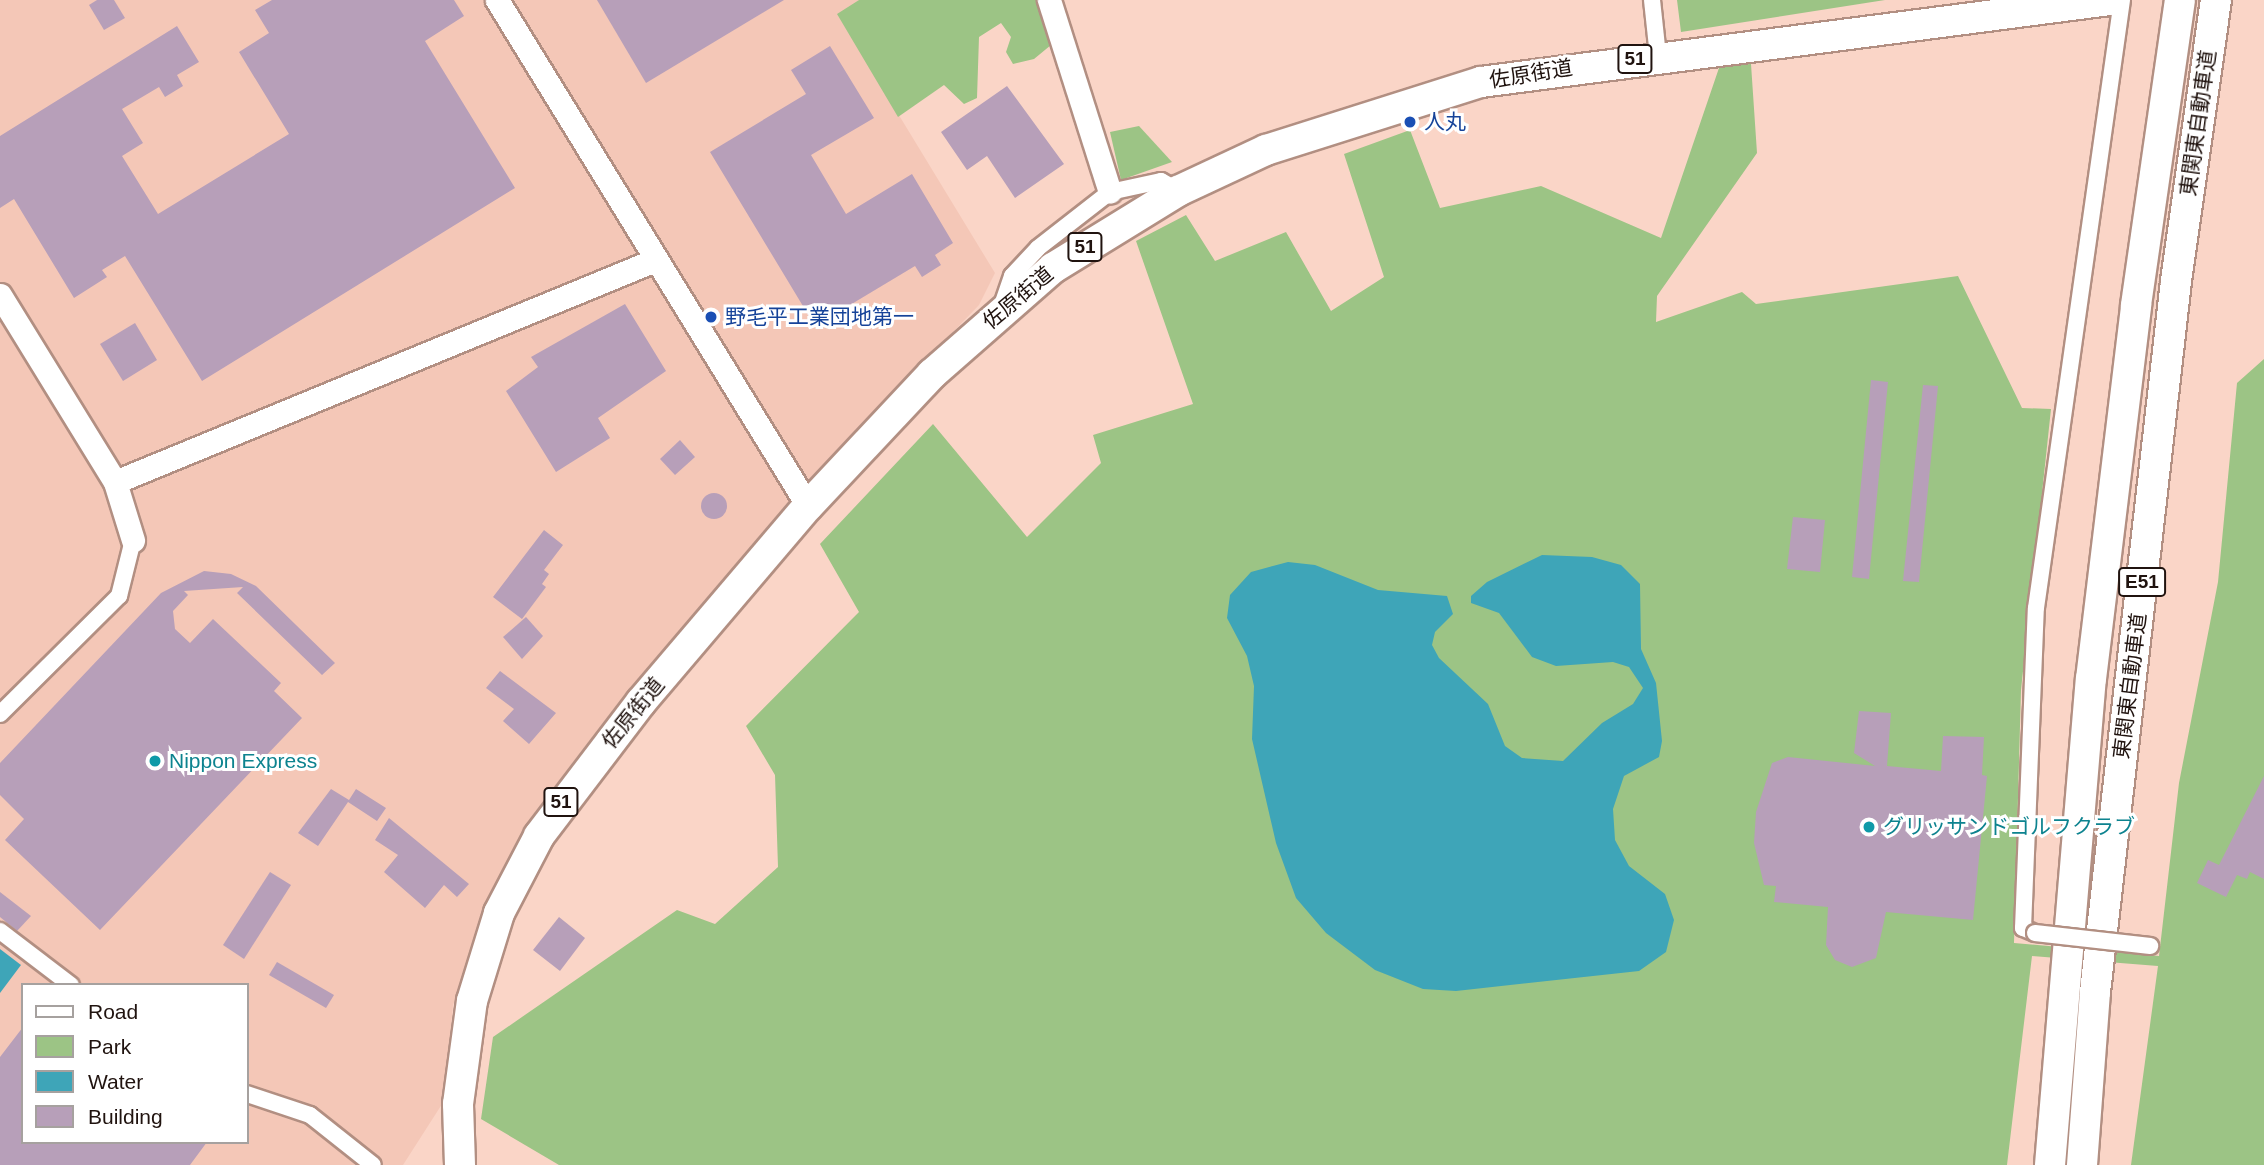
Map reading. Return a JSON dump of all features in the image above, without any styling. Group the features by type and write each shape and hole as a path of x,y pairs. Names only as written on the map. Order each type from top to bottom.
{"highway":[{"name":"佐原街道","path":"460,1165 458,1104 472,1002 499,913 519,872 566,795 808,506 932,374 999,313 1081,249 1178,191 1287,142 1412,101 1527,73 2109,0"},
{"name":"東関東自動車道","path":"2050,1165 2091,679 2136,305 2180,0"},
{"name":"東関東自動車道","path":"2082,1165 2095,992 2175,295 2217,0"}],"street":[{"path":"497,0 808,506"},
{"path":"1049,0 1110,192"},
{"path":"1652,0 1658,56"},
{"path":"2122,0 2036,608 2023,928 2035,933 2150,946"},
{"path":"999,313 1012,276 1038,248 1110,192 1161,181 1178,191"},
{"path":"115,482 655,260"},
{"path":"0,295 115,482 133,540 133,558 119,596 0,714"},
{"path":"0,931 68,983"},
{"path":"248,1094 310,1115 373,1165"}],"shaded area":[{"path":"0,0 859,0 838,15 995,273 979,305 799,492 635,691 481,925 453,1005 444,1101 403,1165 0,1165"}],"green space":[{"path":"859,0 1039,0 1051,45 1034,59 1013,64 1006,52 1011,37 1001,23 979,37 977,98 964,104 944,85 898,117 837,14"},
{"path":"1677,0 1885,0 1681,32"},
{"name":"グリッサンドゴルフクラブ","path":"1751,64 1757,153 1657,296 1656,322 1742,292 1756,304 1958,276 2022,408 2051,409 2021,690 2014,943 2159,956 2179,783 2218,582 2237,383 2264,359 2264,1165 2131,1165 2158,966 2032,956 2007,1165 559,1165 481,1119 493,1037 677,910 715,924 778,867 775,775 746,726 859,612 820,544 933,424 1027,537 1101,463 1093,435 1193,404 1136,241 1186,215 1215,261 1286,232 1331,311 1384,277 1344,154 1410,130 1440,208 1541,186 1661,238 1720,65"},
{"path":"1139,126 1172,162 1121,180 1110,132"}],"water":[{"path":"1542,555 1592,557 1621,565 1640,584 1641,649 1656,683 1662,741 1659,757 1624,776 1613,809 1615,840 1629,866 1665,894 1674,920 1666,952 1639,971 1456,991 1423,989 1375,970 1326,933 1296,898 1276,843 1252,739 1254,686 1247,656 1227,618 1230,595 1251,572 1288,562 1315,565 1378,590 1447,596 1453,614 1435,632 1432,645 1439,658 1488,704 1505,746 1522,758 1563,761 1602,723 1633,704 1643,688 1629,667 1613,662 1556,666 1532,657 1499,613 1471,603 1471,596 1487,582"},
{"path":"0,949 21,965 0,993"}],"building":[{"path":"97,0 114,0 125,18 104,30 89,5"},
{"path":"272,0 454,0 464,16 425,41 515,188 202,381 125,256 102,270 107,277 74,298 14,199 0,208 0,136 177,26 199,62 177,75 183,86 165,97 159,87 122,109 143,143 122,156 158,214 289,134 239,52 269,33 255,10"},
{"path":"597,0 784,0 646,83"},
{"path":"830,46 874,118 811,155 846,214 912,174 953,243 935,255 941,265 922,277 915,266 815,326 710,152 806,94 791,70"},
{"path":"1007,86 1064,164 1015,198 987,156 967,170 941,132"},
{"path":"625,304 666,371 598,418 610,438 556,472 506,391 538,367 531,357"},
{"path":"135,323 157,360 123,381 100,344"},
{"path":"1871,380 1888,382 1869,579 1852,577"},
{"path":"1923,385 1938,386 1919,582 1903,581"},
{"path":"680,440 695,457 675,475 660,459"},
{"path":"714,493 723,497 727,506 723,515 714,519 705,515 701,506 705,497"},
{"path":"1793,517 1825,520 1820,572 1787,569"},
{"path":"544,530 563,545 544,570 549,574 542,584 546,587 522,619 493,597"},
{"name":"Nippon Express","path":"204,571 231,574 256,586 335,663 322,675 237,593 243,587 184,591 188,595 173,611 175,629 190,643 213,619 281,683 274,691 302,718 100,930 5,840 24,819 0,795 0,763 161,593"},
{"path":"526,617 543,636 522,659 503,637"},
{"path":"500,671 556,713 529,744 503,721 514,709 486,688"},
{"name":"グリッサンドゴルフクラブ","path":"1859,711 1891,713 1887,766 1941,771 1943,736 1984,737 1982,775 1987,776 1973,920 1886,912 1876,958 1852,967 1835,960 1826,945 1828,907 1774,902 1776,886 1764,885 1754,843 1756,812 1772,763 1788,757 1875,766 1854,753"},
{"path":"2264,776 2264,879 2250,872 2247,879 2237,875 2226,897 2197,883 2208,860 2219,865"},
{"path":"331,789 349,800 356,789 386,808 377,821 348,802 318,846 298,833"},
{"path":"389,818 469,884 457,897 444,885 425,908 384,872 398,855 375,840"},
{"path":"270,872 291,885 244,959 223,945"},
{"path":"0,892 31,916 17,931 0,917"},
{"path":"559,917 585,938 560,971 533,950"},
{"path":"277,962 334,995 326,1008 269,975"},
{"path":"21,1030 21,1144 206,1144 190,1165 0,1165 0,1057"}],"place":[{"name":"人丸","path":"1410,122"},
{"name":"野毛平工業団地第一","path":"711,317"},
{"name":"Nippon Express","path":"155,761"},
{"name":"グリッサンドゴルフクラブ","path":"1869,827"}]}
